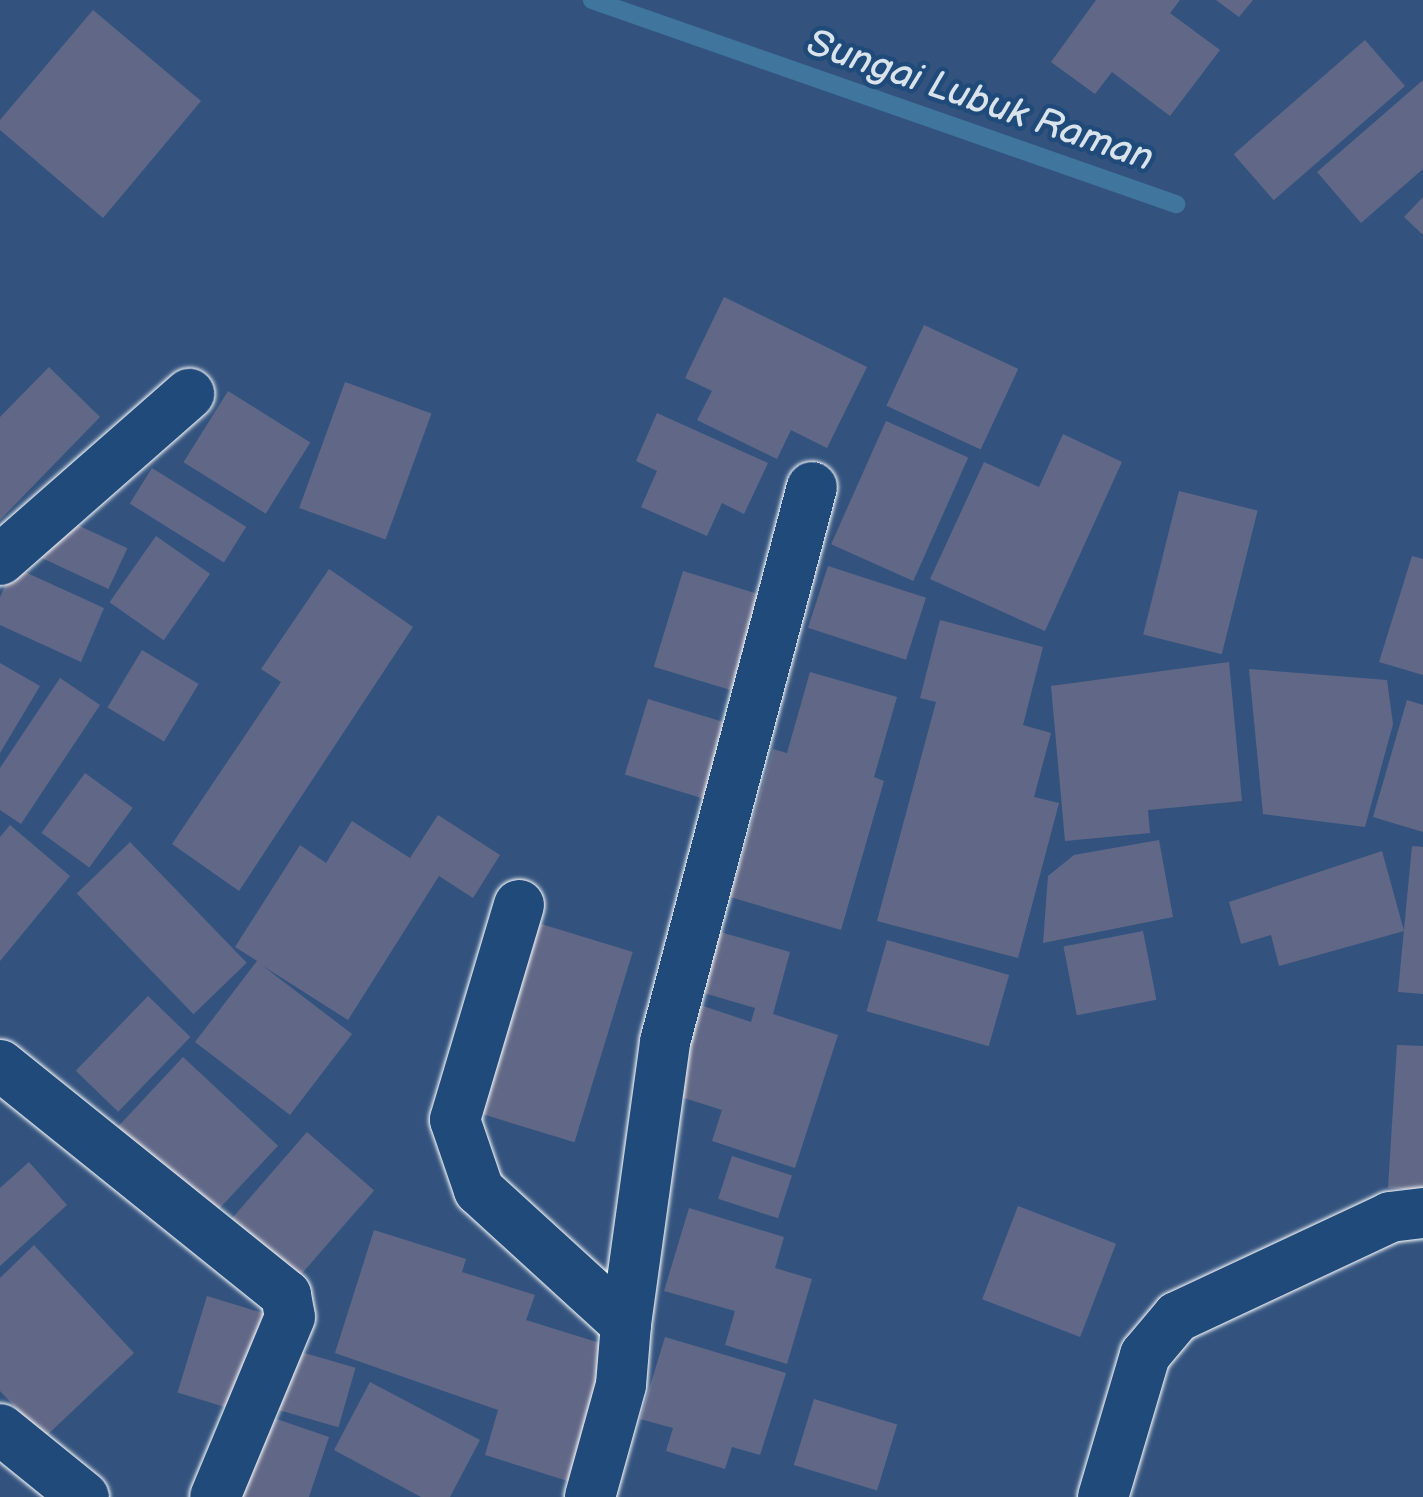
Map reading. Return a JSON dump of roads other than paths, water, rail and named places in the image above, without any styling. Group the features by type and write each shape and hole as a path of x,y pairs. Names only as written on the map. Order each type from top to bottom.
{"street":[{"path":"0,560 188,394"},
{"path":"590,1497 621,1385 665,1042 812,487"},
{"path":"519,906 455,1120 479,1190 626,1324"},
{"path":"0,1065 286,1295 290,1317 215,1497"},
{"path":"1103,1497 1145,1355 1159,1333 1177,1317 1390,1217 1423,1213"},
{"path":"0,1429 84,1497"}],"waterway":[{"name":"Sungai Lubuk Raman","path":"592,0 1176,204"}]}
